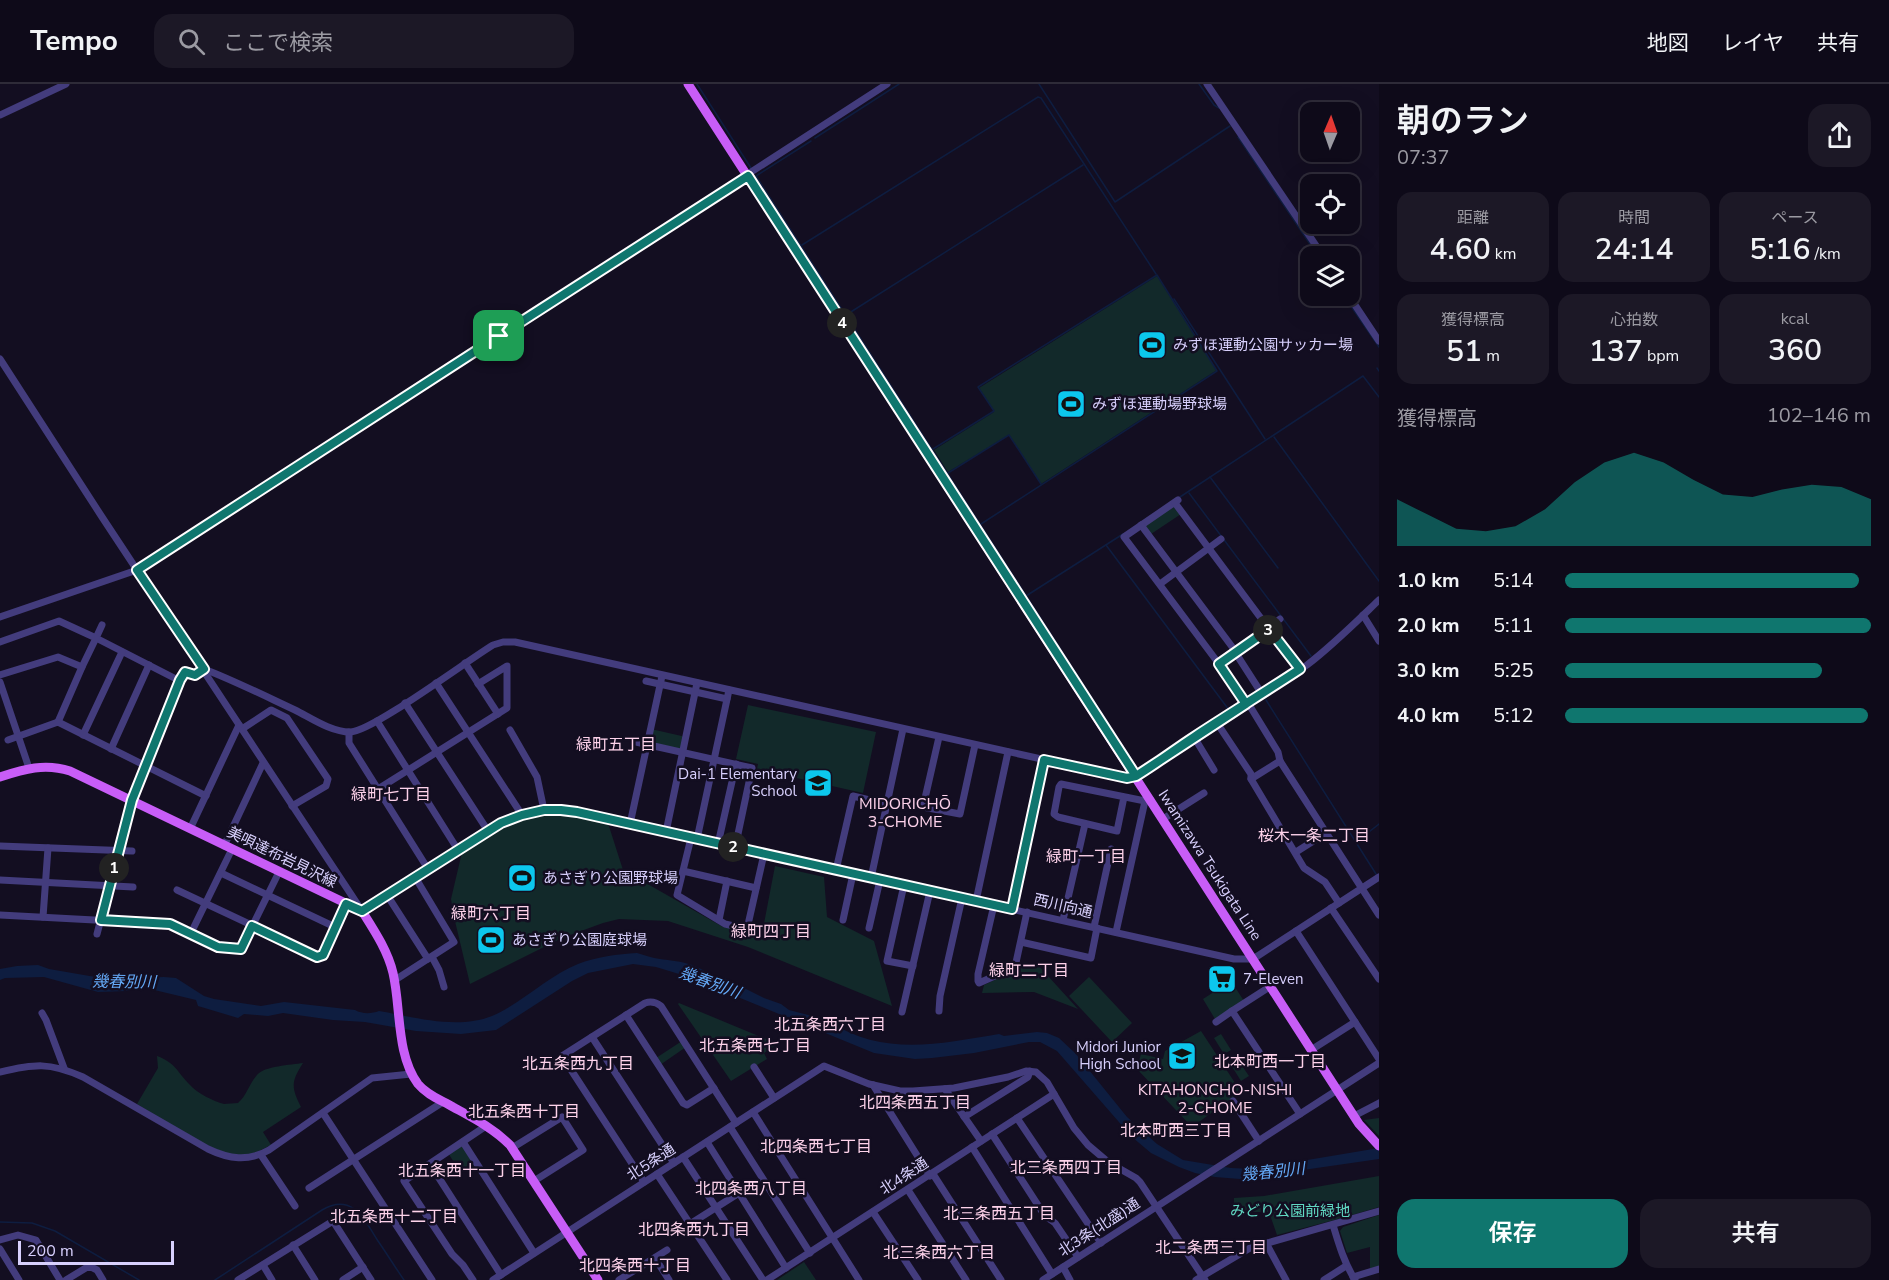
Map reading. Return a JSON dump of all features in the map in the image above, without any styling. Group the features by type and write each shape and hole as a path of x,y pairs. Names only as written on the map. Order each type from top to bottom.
{"main road":[{"name":"Iwamizawa Tsukigata Line","path":"688,84 1136,776 1148,801 1163,819 1357,1120 1379,1146"},
{"name":"美唄達布岩見沢線","path":"0,777 29,768 52,767 70,771 362,911"},
{"path":"362,911 386,952 395,985 403,1046 411,1074 424,1090 486,1126 512,1148 598,1280"}],"street":[{"path":"0,115 66,84"},
{"path":"0,617 137,570 887,84"},
{"path":"1207,84 1316,246"},
{"path":"1356,306 1379,341"},
{"path":"0,359 362,911"},
{"path":"1300,669 1268,629 1177,501 1124,537 1247,704 1278,752 1280,761 1379,915"},
{"path":"1142,525 1236,652 1262,694"},
{"path":"1160,584 1221,539"},
{"path":"204,669 242,684 325,724 349,732 363,730 493,645 515,642 1127,778 1136,776 1300,669 1379,600"},
{"path":"1363,615 1379,641"},
{"path":"1219,664 1280,619"},
{"path":"0,642 59,621 180,681"},
{"path":"8,740 58,722 102,625"},
{"path":"83,735 122,652"},
{"path":"0,675 58,657 82,668"},
{"path":"465,663 498,714"},
{"path":"111,749 149,665"},
{"path":"378,789 507,708 507,666 478,684"},
{"path":"98,934 132,800 180,681 185,672 195,675 204,669"},
{"path":"630,824 662,676"},
{"path":"646,681 727,699"},
{"path":"0,682 29,768"},
{"path":"436,683 522,815"},
{"path":"666,832 697,683"},
{"path":"729,690 694,838 677,895 725,924 747,929 764,854"},
{"path":"405,703 488,831"},
{"path":"190,829 240,727 271,710 287,718 328,779 326,786 292,806"},
{"path":"377,721 458,850"},
{"path":"58,722 206,796"},
{"path":"1217,723 1251,774 1251,779 1304,868 1325,882 1339,903"},
{"path":"871,878 903,729"},
{"path":"510,730 537,777 544,810"},
{"path":"349,732 349,743 428,869"},
{"path":"939,737 923,807 960,814 975,745"},
{"path":"1194,737 1214,770"},
{"path":"636,742 752,768 735,848"},
{"path":"976,901 1008,752"},
{"path":"1012,909 1044,760"},
{"path":"1251,779 1280,761"},
{"path":"191,933 221,873 228,848 263,763"},
{"path":"718,844 736,764"},
{"path":"1116,932 1148,801 1061,784 1054,814 1058,817 1117,831 1124,797"},
{"path":"1163,819 1204,793"},
{"path":"836,870 852,796 886,804"},
{"name":"西川向通","path":"362,911 488,831 522,815 544,810 569,811 1234,959 1253,959"},
{"path":"1063,920 1085,824"},
{"path":"1296,852 1326,833"},
{"path":"0,846 132,851"},
{"path":"43,917 48,848"},
{"path":"1021,942 1091,958 1111,849"},
{"path":"683,871 756,888"},
{"path":"0,915 170,924 218,947 241,949 279,872"},
{"path":"221,873 335,927"},
{"path":"843,920 853,874"},
{"path":"395,985 454,942 415,877"},
{"path":"1253,959 1379,878"},
{"path":"0,880 133,887"},
{"path":"869,928 880,880"},
{"path":"719,920 727,881"},
{"path":"904,885 887,961 913,966"},
{"path":"177,890 317,957 323,955 346,904"},
{"path":"902,1012 930,891"},
{"path":"387,895 439,970 444,987"},
{"path":"939,1011 942,985 962,898"},
{"path":"994,905 978,974 980,983 1015,967 1027,912"},
{"path":"1332,908 1379,979"},
{"path":"1296,931 1379,1059"},
{"path":"1216,1022 1270,986"},
{"path":"644,1182 562,1056 648,1002 661,1006 714,1088 733,1125 810,1253"},
{"path":"1232,1011 1300,1114"},
{"path":"42,1012 64,1068"},
{"path":"626,1016 683,1103 687,1105 714,1088"},
{"path":"1311,1050 1355,1022"},
{"path":"592,1037 674,1163"},
{"path":"1233,1101 1259,1141 1379,1063"},
{"path":"0,1072 30,1065 64,1068 217,1154 238,1159 261,1155 372,1078 411,1074"},
{"name":"北5条通","path":"493,1280 824,1066 873,1085"},
{"path":"754,1067 774,1098"},
{"path":"873,1085 900,1091 924,1091 945,1089 1030,1071 1040,1074 1074,1128 1088,1145 1108,1162 1136,1178 1157,1206 1201,1278 1240,1253 1266,1243 1379,1211"},
{"path":"964,1117 1028,1077 1030,1071"},
{"path":"873,1085 1001,1280"},
{"path":"945,1089 981,1141"},
{"name":"北4条通","path":"769,1279 1054,1094"},
{"path":"309,1188 443,1102"},
{"path":"1357,1120 1379,1103"},
{"path":"753,1112 859,1280"},
{"path":"323,1113 432,1280"},
{"path":"512,1148 562,1118 583,1150 534,1181"},
{"path":"1017,1118 1101,1243"},
{"path":"473,1280 464,1265 452,1254 404,1181 486,1126"},
{"path":"992,1134 1045,1216 1055,1223 1078,1257"},
{"name":"北3条(北盛)通","path":"1043,1280 1259,1141"},
{"path":"463,1142 534,1253"},
{"path":"707,1142 786,1268"},
{"path":"972,1147 1052,1274"},
{"path":"261,1155 295,1206"},
{"path":"683,1157 716,1207 769,1279"},
{"path":"430,1164 501,1275"},
{"path":"657,1174 728,1280"},
{"path":"908,1190 966,1280"},
{"path":"690,1224 739,1192"},
{"path":"873,1212 918,1280"},
{"path":"238,1280 333,1221 371,1280"},
{"path":"1333,1225 1346,1266 1354,1278 1379,1269"},
{"path":"0,1240 18,1235 36,1240 60,1280"},
{"path":"1266,1243 1286,1280"},
{"path":"293,1245 315,1280"},
{"path":"0,1249 19,1280"},
{"path":"619,1280 667,1250"},
{"path":"655,1258 669,1280"},
{"path":"263,1265 272,1280"},
{"path":"66,1280 89,1266 97,1270 103,1280"},
{"path":"1324,1280 1346,1266"},
{"path":"343,1280 363,1267"},
{"path":"1063,1267 1070,1280"}],"green space":[{"path":"1157,276 1217,370 1041,484 1009,435 948,472 934,450 994,412 979,388"},
{"path":"1173,505 1181,514 1151,534 1145,526"},
{"path":"748,705 876,732 863,793 757,769 758,764 736,759"},
{"path":"651,729 686,737 682,752 648,744"},
{"path":"569,812 607,820 623,870 723,927 762,934 775,866 824,877 827,917 874,941 892,1006 748,947 668,921 619,919 603,923 562,938 470,984 451,899 463,848 506,823 536,813"},
{"path":"1024,962 1038,965 1078,1009 1034,992 982,993 984,985 1016,970"},
{"path":"1089,977 1132,1023 1112,1042 1069,996"},
{"path":"1231,981 1244,1001 1215,1019 1203,999"},
{"path":"679,1003 778,1044 764,1053 767,1059 731,1081"},
{"path":"1201,1031 1239,1089 1236,1095 1192,1127 1137,1069 1141,1054 1163,1059 1165,1051"},
{"path":"1221,1034 1231,1050 1224,1054 1214,1038"},
{"path":"682,1041 686,1047 660,1065 656,1058"},
{"path":"157,1056 172,1065 197,1091 224,1104 238,1103 260,1072 303,1063 294,1080 295,1094 301,1107 263,1132 271,1145 241,1156 217,1150 137,1104 158,1068"},
{"path":"1238,1060 1249,1076 1241,1081 1231,1065"},
{"path":"1379,1118 1379,1136 1364,1120"},
{"path":"462,1143 476,1164 461,1173 448,1153"},
{"name":"みどり公園前緑地","path":"1379,1176 1379,1207 1277,1235 1269,1212 1234,1212 1234,1198 1264,1196"},
{"path":"1379,1215 1379,1268 1370,1270 1370,1247 1347,1253 1340,1231 1343,1227"},
{"path":"804,1262 816,1280 777,1280"}],"water":[{"name":"幾春別川","path":"637,953 693,965 709,976 722,977 781,1004 789,1010 812,1016 823,1023 828,1021 870,1040 912,1045 999,1034 1004,1036 1047,1033 1059,1038 1076,1054 1127,1117 1157,1144 1183,1160 1231,1168 1253,1169 1379,1148 1379,1159 1240,1179 1195,1173 1151,1153 1132,1137 1057,1051 1040,1042 932,1058 915,1059 874,1053 689,977 656,967 633,964 588,973 496,1030 461,1034 416,1031 365,1022 283,1013 268,1016 244,1014 238,1018 198,1006 196,1000 142,987 127,991 98,992 44,977 0,980 0,969 38,965 107,979 176,978 204,996 261,1006 284,1002 364,1013 379,1011 436,1021 464,1022 479,1020 503,1011 556,975 578,964 607,956"}],"waterway":[{"path":"697,84 751,168"},
{"path":"815,138 899,84"},
{"path":"1039,84 1115,202 1230,126"},
{"path":"1199,84 1214,105 1219,108"},
{"path":"802,245 1038,97 1041,98 1156,274"},
{"path":"1238,137 1311,246"},
{"path":"811,141 756,176 1137,768"},
{"path":"846,315 1083,165"},
{"path":"933,449 994,411 978,387 1157,275 1217,371 981,524"},
{"path":"1174,299 1265,439"},
{"path":"1351,306 1379,347"},
{"path":"1180,497 1363,376 1379,397"},
{"path":"948,473 1009,435 1041,484"},
{"path":"1274,437 1379,581"},
{"path":"1210,477 1278,568"},
{"path":"1189,493 1311,656"},
{"path":"1026,596 1123,534"},
{"path":"1106,545 1229,710"},
{"path":"1266,700 1376,874"},
{"path":"1356,842 1379,824"},
{"path":"215,1280 322,1210 341,1204 356,1210 362,1217 404,1280"},
{"path":"0,1222 32,1223 55,1231 139,1280"}],"place":[{"name":"みずほ運動公園サッカー場","path":"1152,345"},
{"name":"みずほ運動場野球場","path":"1071,404"},
{"name":"Dai-1 Elementary School","path":"818,783"},
{"name":"あさぎり公園野球場","path":"522,878"},
{"name":"あさぎり公園庭球場","path":"491,940"},
{"name":"7-Eleven","path":"1222,979"},
{"name":"Midori Junior High School","path":"1182,1056"}],"district":[{"name":"緑町五丁目","path":"616,744"},
{"name":"緑町七丁目","path":"391,794"},
{"name":"MIDORICHŌ 3-CHOME","path":"905,812"},
{"name":"桜木一条二丁目","path":"1314,835"},
{"name":"緑町一丁目","path":"1086,856"},
{"name":"緑町六丁目","path":"491,913"},
{"name":"緑町四丁目","path":"771,931"},
{"name":"緑町二丁目","path":"1029,970"},
{"name":"北五条西六丁目","path":"830,1024"},
{"name":"北五条西七丁目","path":"755,1045"},
{"name":"北本町西一丁目","path":"1270,1061"},
{"name":"北五条西九丁目","path":"578,1063"},
{"name":"KITAHONCHO-NISHI 2-CHOME","path":"1215,1098"},
{"name":"北四条西五丁目","path":"915,1102"},
{"name":"北五条西十丁目","path":"524,1111"},
{"name":"北本町西三丁目","path":"1176,1130"},
{"name":"北四条西七丁目","path":"816,1146"},
{"name":"北三条西四丁目","path":"1066,1167"},
{"name":"北五条西十一丁目","path":"462,1170"},
{"name":"北四条西八丁目","path":"751,1188"},
{"name":"北三条西五丁目","path":"999,1213"},
{"name":"北五条西十二丁目","path":"394,1216"},
{"name":"北四条西九丁目","path":"694,1229"},
{"name":"北二条西三丁目","path":"1211,1247"},
{"name":"北三条西六丁目","path":"939,1252"},
{"name":"北四条西十丁目","path":"635,1265"}],"route":[{"path":"499,336 137,570 204,669 195,675 185,672 182,675 132,800 101,920 170,924 218,947 241,949 252,926 317,957 323,955 346,904 362,911 494,827 522,815 552,810 577,812 1012,909 1044,760 1127,778 1136,776 1149,769 1194,737 1217,723 1300,669 1269,629 1219,664 1246,704 1194,737 1149,769 1136,776 748,176 499,336"}]}
